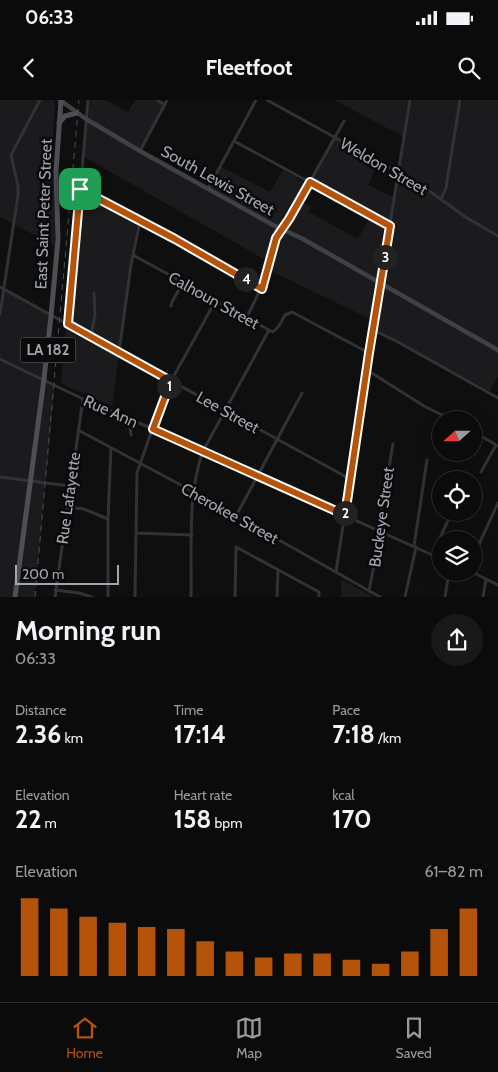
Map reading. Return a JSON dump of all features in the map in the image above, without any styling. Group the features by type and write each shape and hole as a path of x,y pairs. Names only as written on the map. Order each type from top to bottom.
{"main road":[{"name":"South Lewis Street","path":"61,100 86,119 208,190 303,239 498,350"},
{"name":"East Saint Peter Street","path":"15,597 51,316 58,240 56,171 61,100"},
{"path":"59,123 65,116 77,113"}],"street":[{"path":"0,314 2,288 18,195 18,186 11,155 40,100"},
{"path":"68,324 88,100"},
{"path":"157,100 165,105"},
{"path":"140,151 167,100"},
{"path":"208,190 256,100"},
{"name":"Weldon Street","path":"267,100 398,173 498,236"},
{"path":"336,572 410,100"},
{"path":"441,199 446,188 460,100"},
{"path":"247,317 262,289 276,238 344,121"},
{"path":"234,141 390,226"},
{"path":"80,189 175,239 262,289"},
{"path":"119,352 133,255 140,221"},
{"name":"Calhoun Street","path":"133,255 272,332 285,315 292,312 369,353"},
{"path":"171,306 183,282"},
{"name":"Lee Street","path":"2,288 350,479"},
{"path":"90,336 95,316 94,293"},
{"path":"135,597 137,473 171,381 216,300"},
{"path":"191,597 194,492 199,461 268,330"},
{"path":"373,330 498,398"},
{"name":"Rue Ann","path":"0,359 83,399 380,530 432,555"},
{"path":"367,370 434,411"},
{"path":"236,516 302,393"},
{"name":"Rue Lafayette","path":"55,597 83,399"},
{"path":"129,419 131,435"},
{"name":"Cherokee Street","path":"78,430 194,492 380,597"},
{"path":"482,437 497,446 482,471"},
{"name":"Buckeye Street","path":"369,591 392,444"},
{"path":"108,597 108,519 111,448"},
{"path":"405,597 415,547 426,460"},
{"path":"0,477 70,486"},
{"path":"482,538 498,503"},
{"path":"67,507 84,509 108,519"},
{"path":"136,532 192,535"},
{"path":"236,597 236,547 319,592 319,597"},
{"path":"277,597 278,570"},
{"path":"482,577 498,585"},
{"path":"483,597 486,579"},
{"path":"445,597 448,581"},
{"path":"56,590 92,597"}],"shaded area":[{"path":"0,100 55,100 53,133 55,246 0,217"},
{"path":"90,100 105,100 128,112 135,100 156,100 165,105 140,151 208,189 220,166 270,192 283,170 305,183 297,200 312,207 309,212 358,239 369,218 309,186 334,137 378,164 368,185 394,198 404,137 334,100 498,100 498,377 490,391 375,329 376,322 269,270 271,263 84,157"},
{"path":"78,190 137,222 112,406 61,384"},
{"path":"3,289 51,316 44,379 55,385 35,597 0,597 0,314"},
{"path":"341,579 374,597 341,597"}],"railway":[{"path":"35,597 79,100"}],"route":[{"path":"310,182 390,226 345,515 153,429 171,381 68,324 80,189 175,239 262,289 276,238 310,182"}]}
